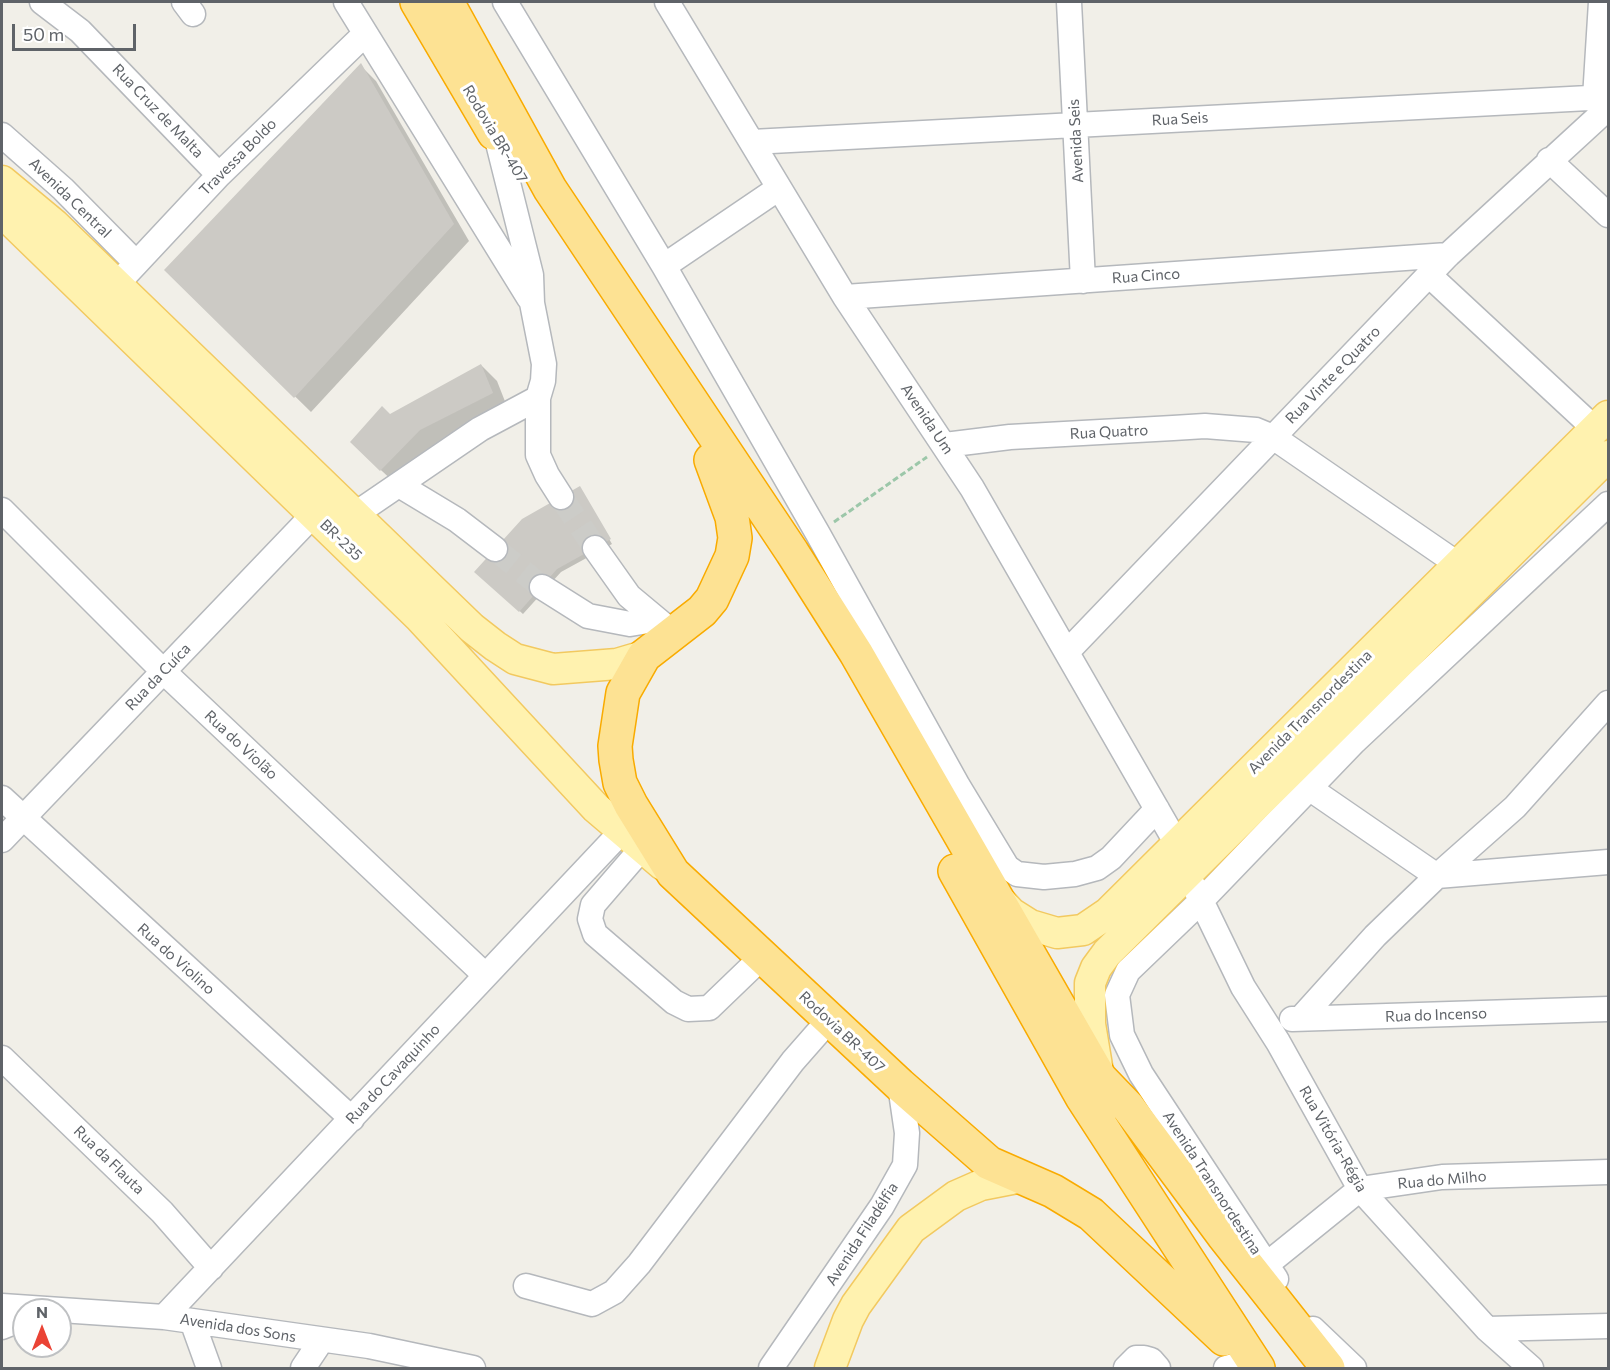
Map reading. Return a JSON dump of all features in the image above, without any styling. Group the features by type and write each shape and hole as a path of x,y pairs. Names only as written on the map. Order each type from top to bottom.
{"highway":[{"name":"Rodovia BR-407","path":"417,2 574,264 711,460"},
{"path":"447,2 550,189 792,552 948,792 992,892 1100,1078 1128,1107 1223,1235 1328,1368"},
{"path":"644,656 665,625 712,599 732,555 735,538 732,517 711,460"},
{"path":"711,460 792,590 911,791 1076,1087 1247,1367"},
{"name":"Rodovia BR-407","path":"644,656 623,693 615,760 620,783 630,805 673,873 761,958 989,1163 1053,1191 1091,1214 1127,1246 1247,1367"}],"main road":[{"name":"BR-235","path":"2,181 55,225 127,274 356,514 472,628 515,659 533,665 562,669 617,664 644,656"},
{"name":"BR-235","path":"2,212 452,651 596,808 673,873"},
{"name":"Avenida Transnordestina","path":"992,892 1011,913 1029,925 1044,930 1072,933 1083,930 1108,913 1602,423"},
{"name":"Avenida Transnordestina","path":"1100,1078 1092,1042 1088,1004 1090,982 1096,968 1114,945 1608,456"},
{"path":"838,1365 848,1320 856,1305 911,1229 956,1196 981,1185 1022,1177"}],"street":[{"name":"Rua Cruz de Malta","path":"42,2 80,31 219,175"},
{"path":"346,2 532,303"},
{"path":"505,2 663,266 818,534 948,792 1007,867 1027,877 1059,877 1097,868 1111,858 1157,809"},
{"name":"Avenida Um","path":"667,2 845,297 945,445 1177,844"},
{"name":"Avenida Seis","path":"1069,2 1083,281"},
{"path":"1601,2 1604,101"},
{"name":"Travessa Boldo","path":"127,274 219,175 365,34"},
{"name":"Rua Seis","path":"752,142 1604,101"},
{"name":"Rua Vinte e Quatro","path":"1067,652 1448,255 1549,160 1604,101"},
{"name":"Avenida Central","path":"2,135 63,189 127,274"},
{"path":"497,139 531,275 532,303 543,364 543,381 538,398 538,455 546,475 561,497"},
{"path":"1549,160 1608,215"},
{"path":"663,266 779,188"},
{"name":"Rua Cinco","path":"845,297 1448,255"},
{"path":"1429,275 1602,423"},
{"name":"Rua da Cuíca","path":"2,840 164,672 322,522 356,514 480,429 538,398"},
{"name":"Rua Quatro","path":"945,445 1010,437 1205,426 1256,430 1273,437 1459,565"},
{"path":"399,486 457,520 495,549"},
{"name":"Avenida Transnordestina","path":"1354,1368 1312,1328 1266,1265 1141,1074 1122,1035 1117,1012 1117,996 1128,971 1201,901 1309,788 1420,679 1608,504"},
{"name":"Rua do Violão","path":"2,510 164,672 485,975"},
{"path":"595,548 629,596 665,625"},
{"path":"542,586 588,616 630,624 648,621 665,625"},
{"path":"1301,1018 1375,936 1437,876 1515,807 1607,705"},
{"path":"1309,788 1437,876 1608,862"},
{"name":"Rua do Violino","path":"2,798 352,1119"},
{"path":"632,839 593,905 590,919 595,934 674,1002 687,1009 708,1008 761,958"},
{"name":"Rua do Cavaquinho","path":"164,1317 485,975 632,839"},
{"name":"Rua Vitória-Régia","path":"1188,872 1263,1022 1278,1042 1360,1189 1487,1329 1531,1368"},
{"name":"Rua do Incenso","path":"1263,1022 1301,1018 1608,1009"},
{"path":"526,1286 592,1304 614,1292 639,1264 793,1061 829,1020"},
{"name":"Rua da Flauta","path":"2,1058 162,1212 211,1268"},
{"name":"Avenida Filadélfia","path":"771,1368 882,1206 905,1165 907,1133 900,1085"},
{"name":"Rua do Milho","path":"1360,1189 1442,1177 1608,1172"},
{"path":"1266,1265 1360,1189"},
{"name":"Avenida dos Sons","path":"72,1311 164,1317 380,1348 473,1368"},
{"path":"192,1321 209,1368"},
{"path":"1487,1329 1608,1326"},
{"path":"303,1368 321,1341"},
{"path":"1126,1368 1136,1358 1151,1360 1158,1368"}],"path":[{"path":"818,534 945,445"}],"building":[{"path":"361,63 454,224 294,398 164,270"},
{"path":"481,364 493,393 420,430 380,471 350,442 382,406 390,414"},
{"path":"580,486 611,539 557,569 519,612 474,572 522,519"}],"tunnel":[{"path":"561,497 595,548"},
{"path":"495,549 542,587"}]}
